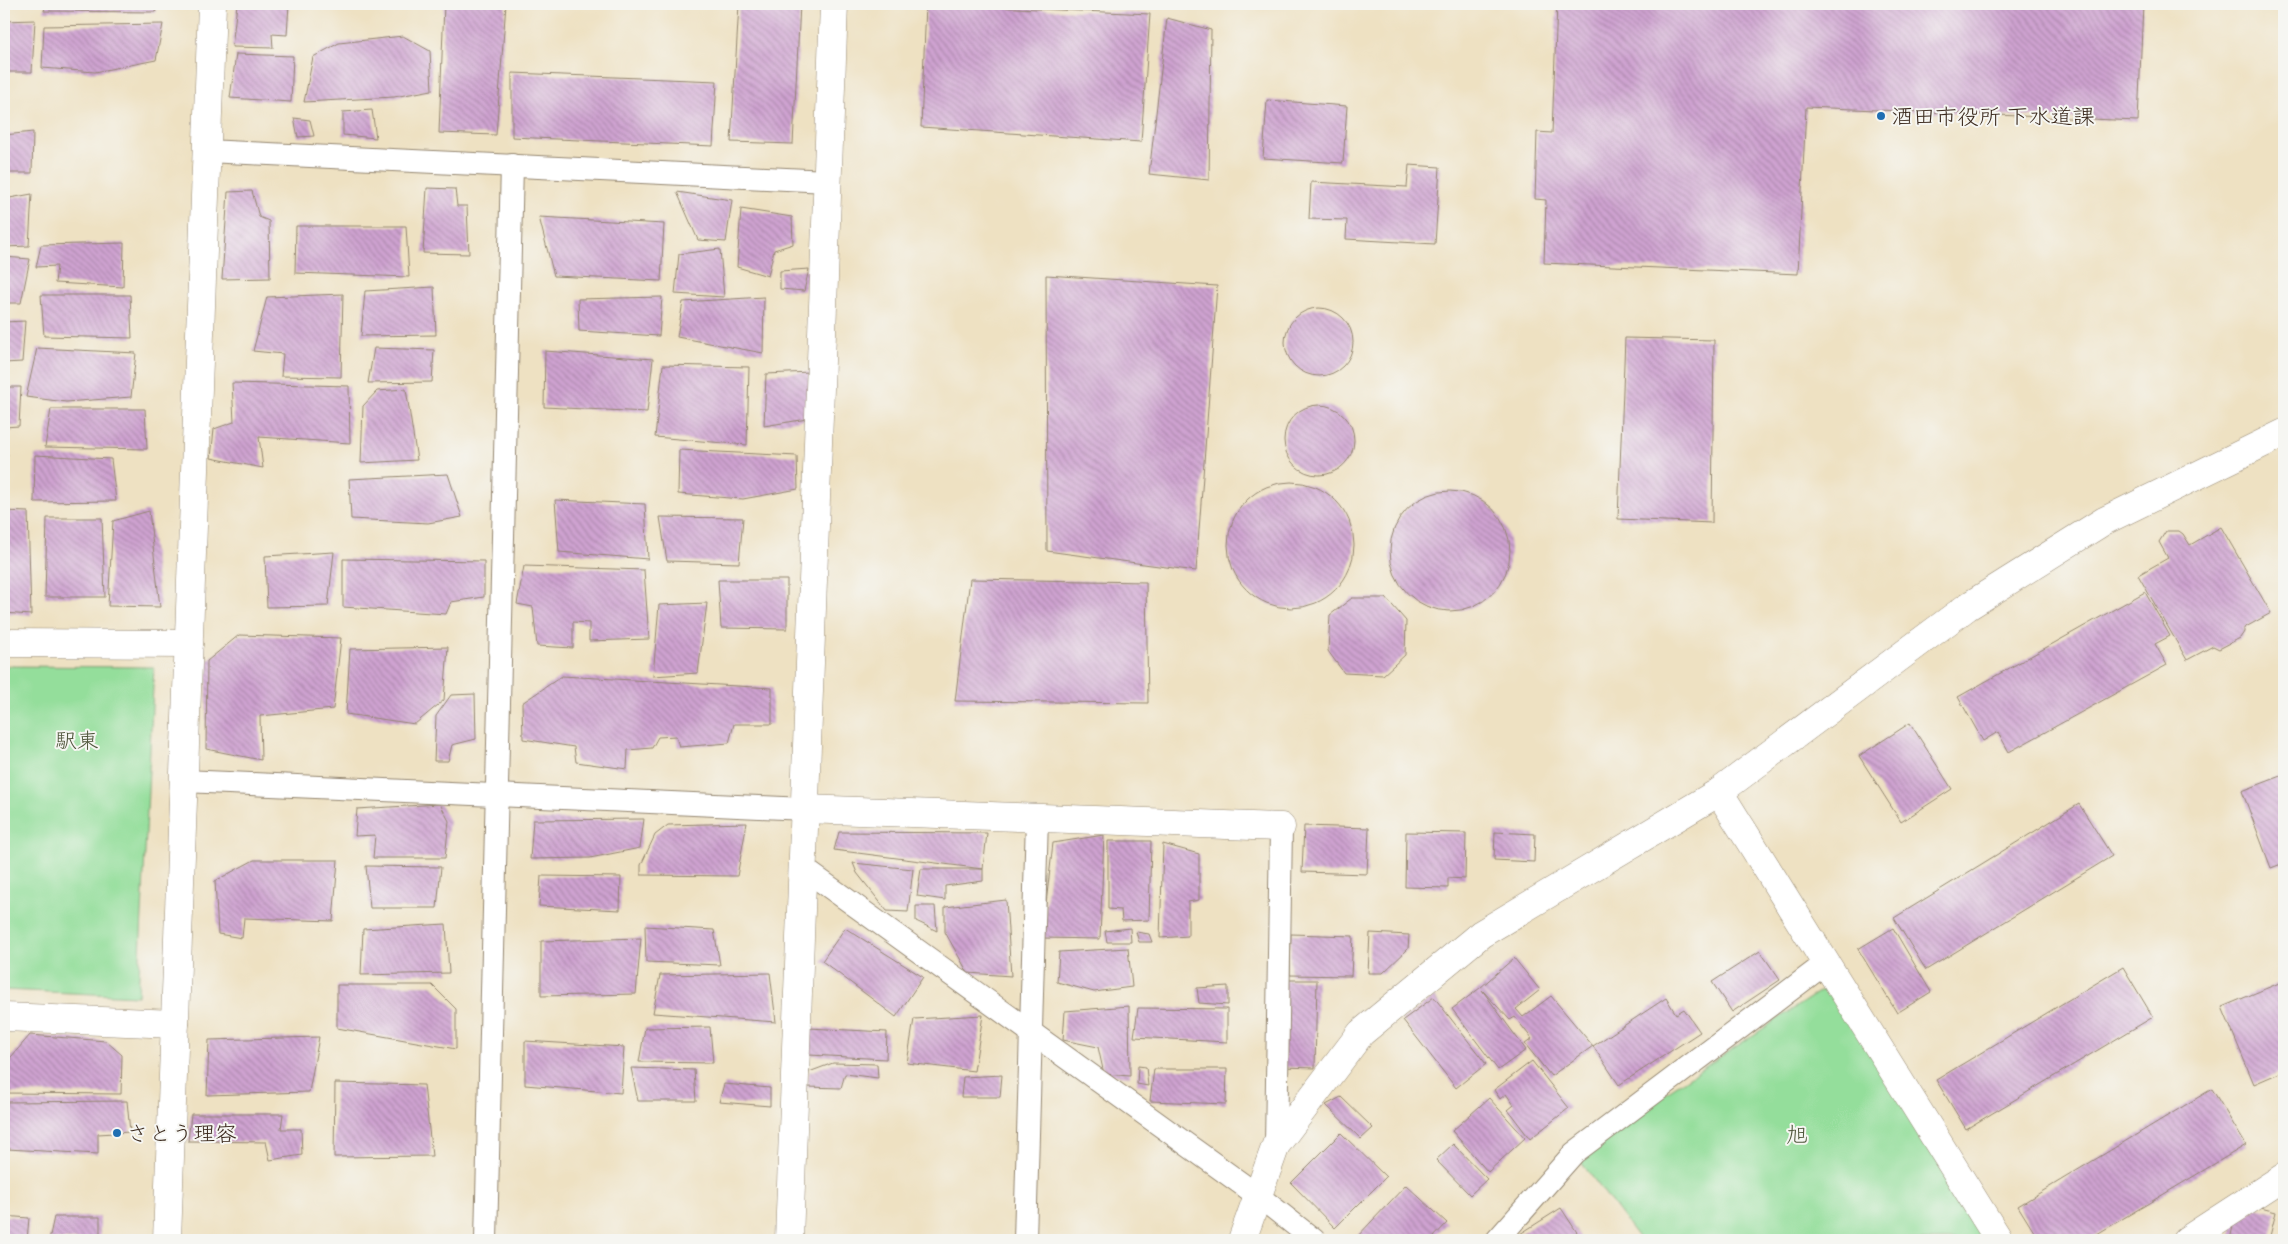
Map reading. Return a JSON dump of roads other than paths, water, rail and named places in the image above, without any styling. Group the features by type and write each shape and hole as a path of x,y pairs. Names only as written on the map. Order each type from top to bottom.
{"street":[{"path":"167,1240 212,4"},
{"path":"789,1240 834,4"},
{"path":"1242,1240 1276,1145 1361,1033 1481,934 1719,792 1967,607 2104,521 2284,433"},
{"path":"4,644 189,644"},
{"path":"1719,792 1999,1240"},
{"path":"805,809 1281,827"},
{"path":"4,1017 175,1024"},
{"path":"2187,1240 2284,1176"}],"lane":[{"path":"207,151 827,181"},
{"path":"486,1240 512,166"},
{"path":"184,781 805,809"},
{"path":"1025,1240 1037,818"},
{"path":"1276,1145 1281,827"},
{"path":"803,868 1257,1194 1314,1240"},
{"path":"1497,1240 1574,1153 1826,963"}],"place":[{"name":"酒田市役所 下水道課","path":"1881,116"},
{"name":"さとう理容","path":"117,1133"}],"park label":[{"name":"駅東","path":"77,740"},
{"name":"旭","path":"1797,1134"}]}
